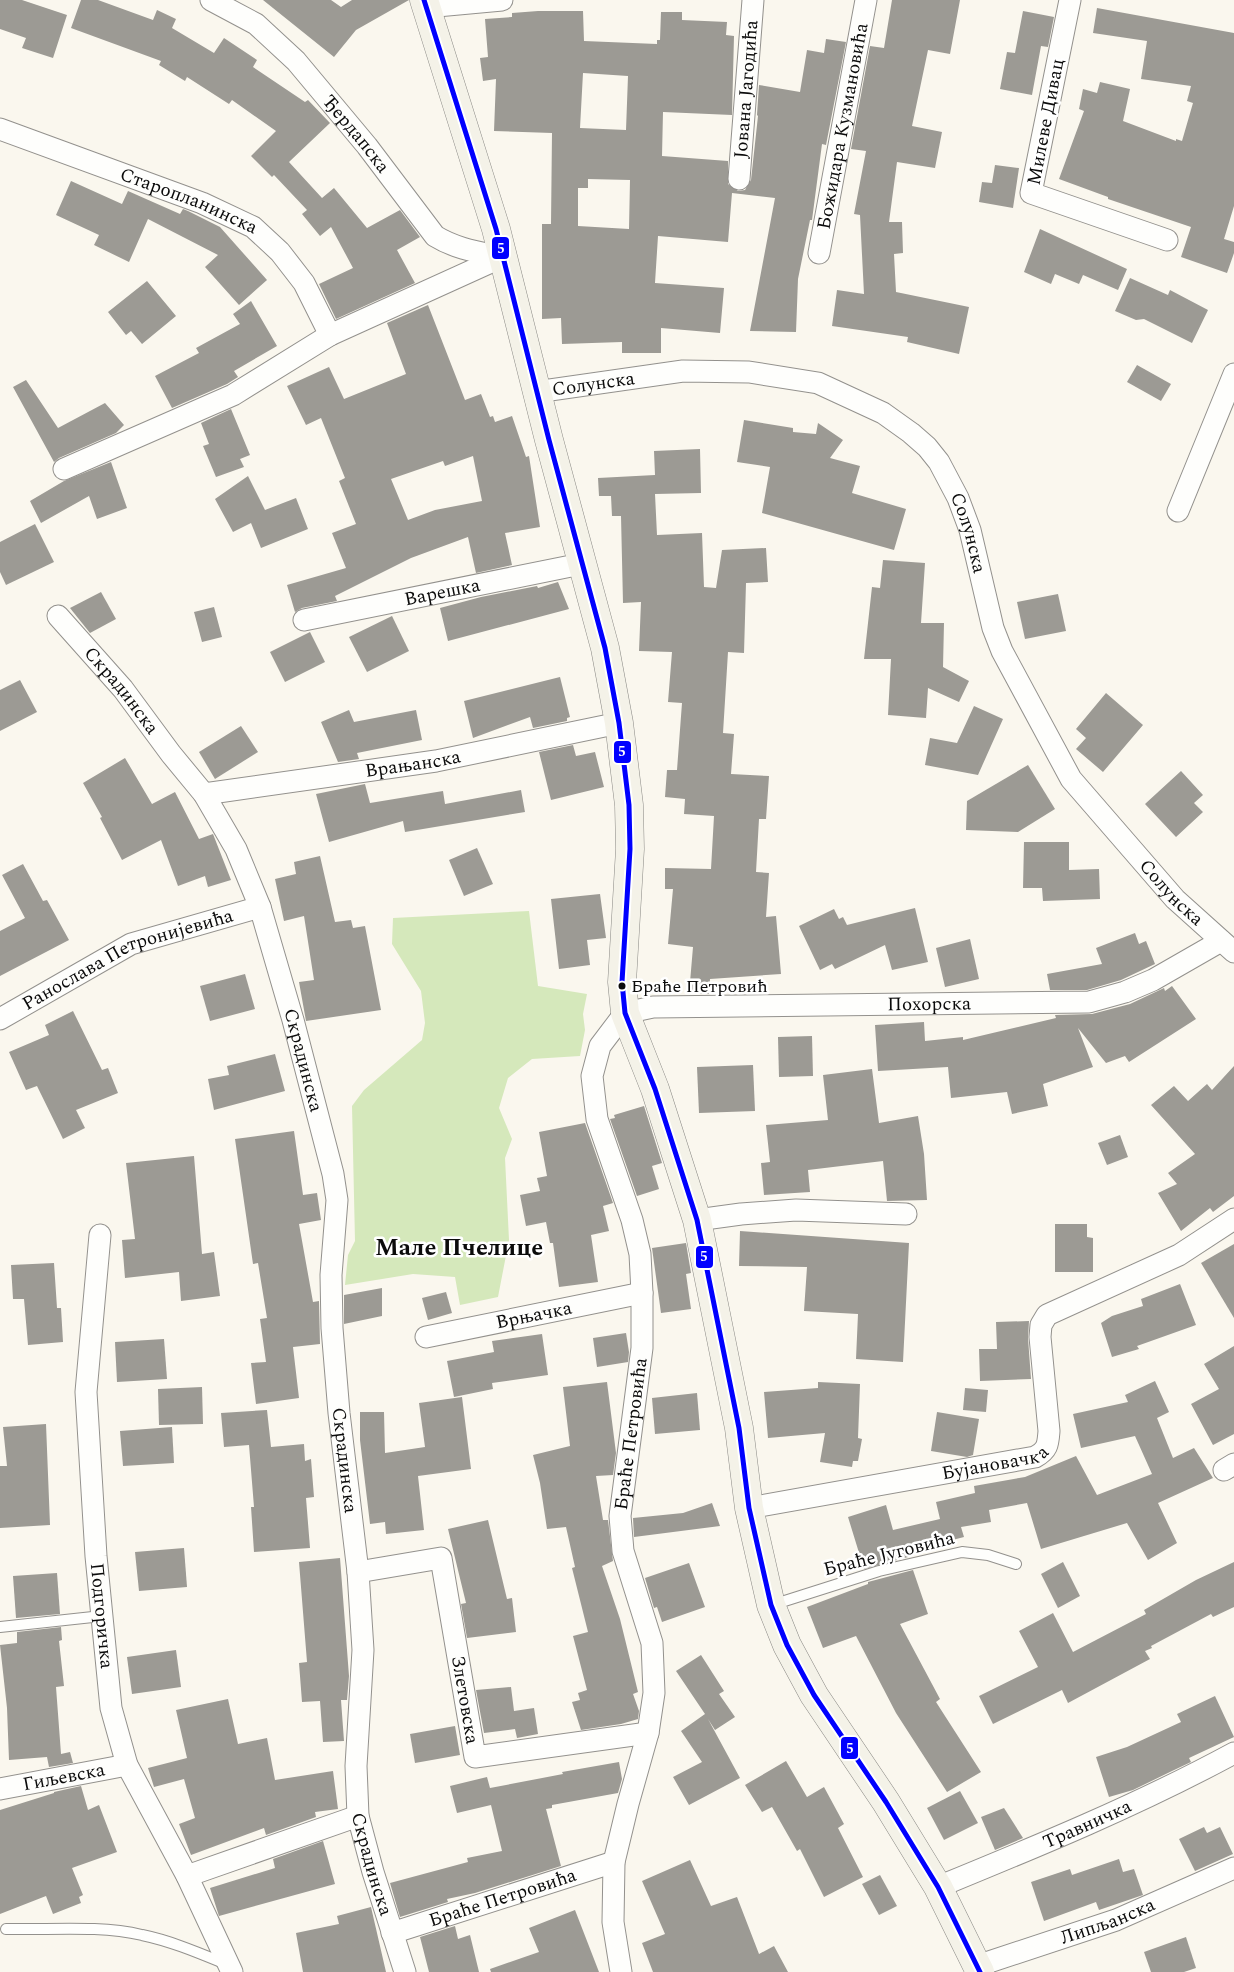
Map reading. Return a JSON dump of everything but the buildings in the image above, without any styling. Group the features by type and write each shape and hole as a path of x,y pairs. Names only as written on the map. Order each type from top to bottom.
{"street":[{"name":"Ђердапска","path":"211,0 256,24 296,61 367,146 435,236 457,248 502,257"},
{"path":"502,0 425,4 496,229 536,392 605,648 619,722 629,805 630,849 622,982 625,1013 655,1089 697,1220 739,1428 749,1508 771,1606 787,1646 814,1695 886,1802 938,1887 979,1969"},
{"name":"Јована Јагодића","path":"738,179 753,0"},
{"name":"Божидара Кузмановића","path":"819,253 866,0"},
{"name":"Милеве Дивац","path":"1070,0 1031,193 1167,240"},
{"name":"Старопланинска","path":"0,129 202,203 253,227 280,252 304,283 330,336"},
{"path":"64,469 233,395 330,336 502,257"},
{"name":"Солунска","path":"536,392 683,371 749,372 818,383 883,413 911,433 927,447 939,462 958,498 970,530 993,628 1002,651 1071,779 1174,899 1228,946"},
{"path":"1178,511 1234,374"},
{"name":"Варешка","path":"304,620 581,564"},
{"name":"Скрадинска","path":"58,616 123,689 170,754 204,794 236,849 260,907 293,1020 333,1174 337,1200 331,1275 332,1328 339,1414 358,1572 363,1650 356,1766 358,1816 392,1933 406,1972"},
{"name":"Врањанска","path":"204,794 436,761 619,722"},
{"name":"Ранослава Петронијевића","path":"0,1020 131,944 260,907"},
{"name":"Похорска","path":"625,1013 663,1007 1089,1002 1125,992 1228,946"},
{"name":"Браће Петровића","path":"621,1972 613,1922 614,1862 648,1733 654,1693 652,1643 623,1551 620,1516 642,1348 642,1292 640,1254 632,1220 597,1119 592,1090 592,1076 600,1046 625,1013"},
{"path":"697,1220 741,1214 796,1210 906,1214"},
{"name":"Бујановачка","path":"749,1508 1035,1456 1043,1452 1048,1445 1049,1431 1040,1337 1041,1325 1047,1315 1179,1255 1234,1219"},
{"name":"Подгоричка","path":"100,1234 86,1392 102,1616 111,1708 127,1765 187,1876 231,1969"},
{"name":"Врњачка","path":"426,1337 642,1292"},
{"name":"Злетовска","path":"358,1572 441,1558 475,1757 648,1733"},
{"name":"Травничка","path":"938,1887 1102,1819 1234,1754"},
{"name":"Гиљевска","path":"0,1789 127,1765"},
{"path":"187,1876 358,1816"},
{"name":"Браће Петровића","path":"392,1933 614,1862"},
{"name":"Липљанска","path":"979,1969 1116,1920 1234,1868"}],"lane":[{"name":"Браће Југовића","path":"771,1606 879,1571 962,1552 988,1555 1016,1564"},
{"path":"0,1626 102,1616"},
{"path":"6,1929 111,1931 142,1935 179,1945 231,1969"}],"green space":[{"path":"529,911 538,986 587,994 583,1014 585,1030 580,1056 532,1059 508,1078 499,1108 512,1139 505,1158 509,1240 498,1297 460,1305 455,1277 413,1274 345,1285 348,1255 355,1241 352,1106 364,1090 422,1040 425,1023 421,991 392,944 393,918"}],"transit line":[{"name":"5","path":"424,0 496,229 549,440 605,648 619,723 629,805 630,849 622,982 625,1013 655,1089 697,1220 739,1428 749,1508 771,1605 787,1645 814,1695 886,1802 938,1887 980,1972"}],"place":[{"name":"Браће Петровић","path":"622,986"}],"district":[{"name":"Мале Пчелице","path":"459,1248"}]}
